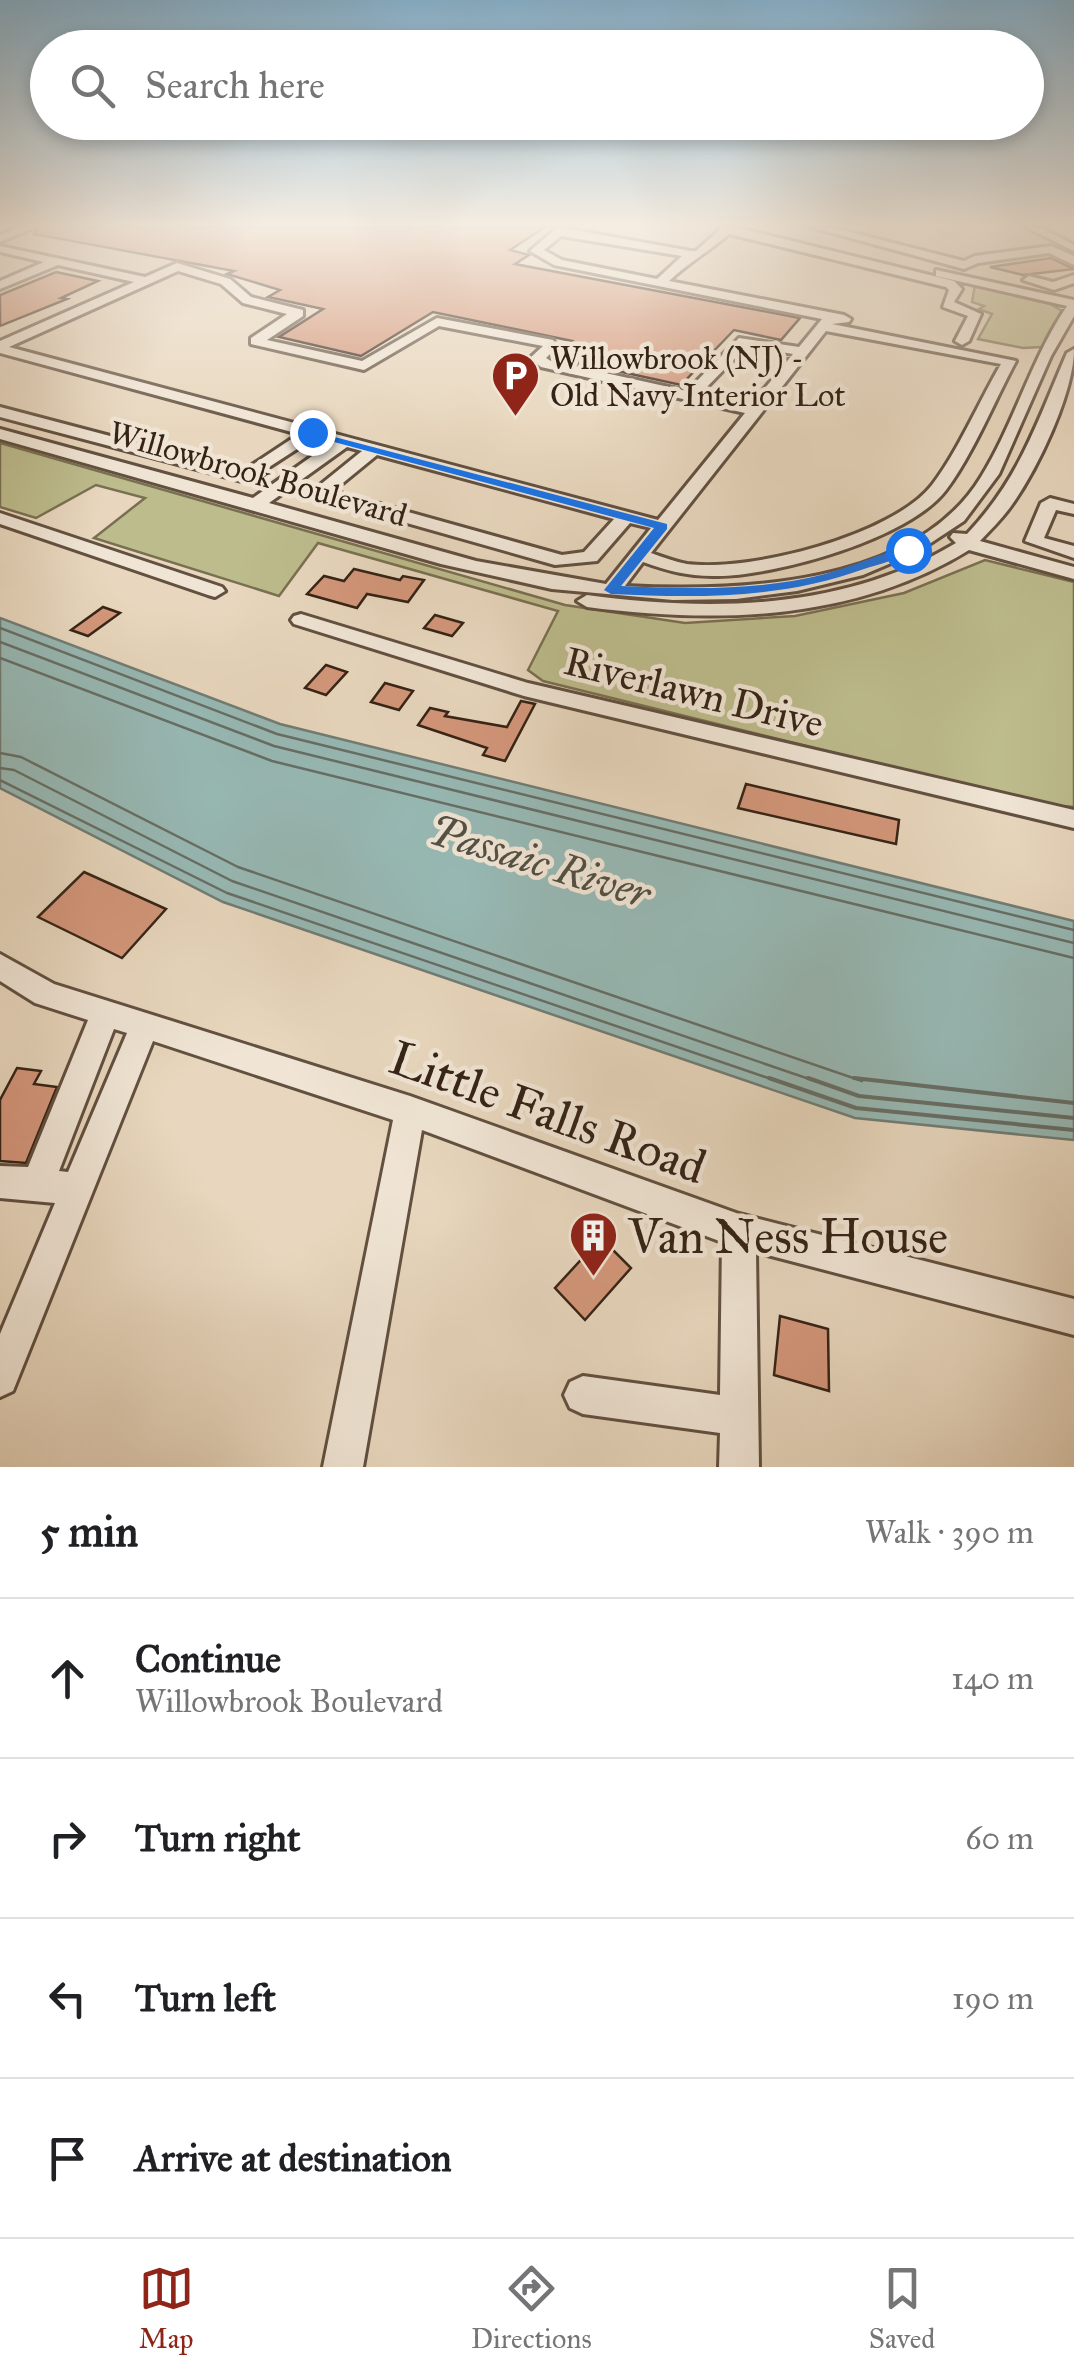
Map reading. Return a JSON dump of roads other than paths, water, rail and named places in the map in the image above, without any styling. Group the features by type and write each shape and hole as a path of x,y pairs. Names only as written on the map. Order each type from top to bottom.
{"street":[{"path":"0,334 82,295"},
{"path":"0,361 5,349 109,295"},
{"path":"245,295 248,300 298,314 256,341 360,366 371,364 432,324 451,322 548,343 550,347 538,358 542,362 756,411"},
{"path":"639,555 692,570 712,570 789,559 842,544 885,526 924,503 938,489 1009,361 718,295"},
{"path":"952,295 946,304 974,314 962,341"},
{"path":"1042,295 1074,303"},
{"path":"1045,295 1074,303"},
{"name":"Willowbrook Boulevard","path":"0,434 499,573 611,590 703,594 801,584 882,560 942,529 970,506 1074,303"},
{"path":"41,314 58,319"},
{"path":"827,321 1073,358"},
{"path":"611,590 827,321"},
{"path":"690,395 744,342 801,351"},
{"path":"5,349 662,526"},
{"name":"Willowbrook Boulevard","path":"499,573 534,589 618,606 674,612 806,604 871,588 938,560 969,541 1002,507 1073,358"},
{"path":"0,412 246,477 312,432"},
{"path":"255,505 344,441"},
{"path":"963,447 994,464"},
{"path":"374,449 321,493 562,560 590,557 626,516"},
{"path":"1074,509 1050,503 1034,541 1074,552"},
{"path":"0,518 215,591"},
{"path":"942,529 979,548 1074,573"},
{"name":"Riverlawn Drive","path":"301,620 524,689 1074,820"},
{"name":"Little Falls Road","path":"0,966 45,994 410,1111 739,1231 1074,1317"},
{"path":"38,1184 106,1012"},
{"path":"0,1378 146,1024"},
{"path":"343,1467 410,1111"},
{"path":"0,1182 77,1190"},
{"path":"739,1231 739,1467"},
{"path":"584,1395 739,1416"}],"water":[{"name":"Passaic River","path":"0,618 280,724 1074,921 1074,1140 855,1118 223,902 0,788"}],"place":[{"name":"Willowbrook (NJ) - Old Navy Interior Lot","path":"515,418"},
{"name":"Van Ness House","path":"593,1278"}]}
